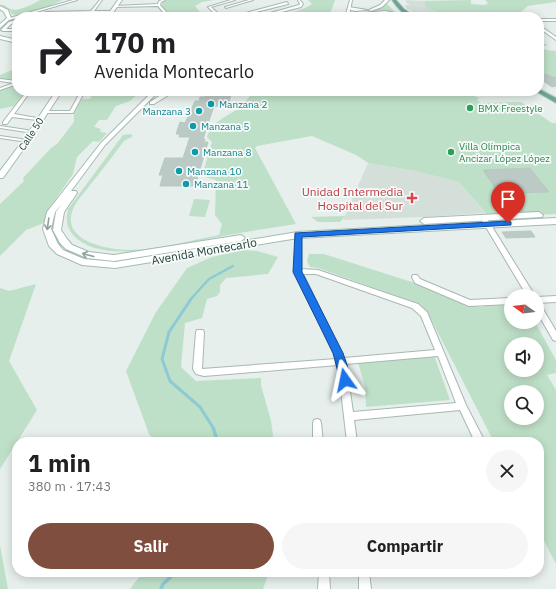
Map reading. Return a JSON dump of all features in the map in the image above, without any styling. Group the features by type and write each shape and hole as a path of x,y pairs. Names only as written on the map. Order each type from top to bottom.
{"main road":[{"path":"388,0 392,6 400,12"},
{"path":"394,0 405,12"},
{"path":"0,7 8,14 8,19 1,28"},
{"path":"0,12 4,18 0,23"},
{"path":"0,38 12,41"},
{"path":"0,41 12,44"},
{"path":"544,89 556,96"},
{"path":"544,93 556,101"},
{"name":"Calle 50","path":"1,172 50,96"},
{"name":"Calle 50","path":"1,172 27,140 55,96"},
{"path":"141,106 150,96"},
{"name":"Avenida Montecarlo","path":"151,96 103,144 50,212 47,229 48,236 60,252 82,262 115,265 298,235 485,221 556,214"},
{"name":"Avenida Montecarlo","path":"162,96 131,122 111,144 60,212 56,230 69,247 87,255 114,258 306,228 485,221 556,220"}],"street":[{"path":"33,12 76,0"},
{"path":"92,12 101,0"},
{"path":"92,12 111,12 120,0"},
{"path":"116,6 159,5 160,2 164,0"},
{"path":"214,12 209,8 214,4 234,0"},
{"path":"231,12 226,7 252,0"},
{"path":"282,0 287,4"},
{"path":"299,0 302,5"},
{"path":"349,12 351,0"},
{"path":"361,12 381,6 388,0"},
{"path":"252,12 287,4 302,5"},
{"path":"159,5 165,12"},
{"path":"276,12 302,5"},
{"path":"350,8 355,10 368,10"},
{"path":"371,12 382,12"},
{"path":"8,19 12,18"},
{"path":"544,20 556,20"},
{"path":"1,28 12,22"},
{"path":"1,28 12,29"},
{"path":"544,30 556,39"},
{"path":"0,80 12,81"},
{"path":"0,90 12,84"},
{"path":"5,123 25,96"},
{"path":"45,112 71,112 80,96"},
{"path":"11,115 35,118"},
{"path":"0,127 27,131"},
{"path":"0,137 21,140"},
{"path":"0,143 6,138"},
{"path":"485,221 527,289"},
{"path":"298,235 298,272 343,368 351,437"},
{"path":"298,272 316,272 420,309 424,314 462,406 478,437"},
{"path":"415,278 417,281 468,303 504,301"},
{"path":"544,300 556,299"},
{"path":"544,318 556,338"},
{"path":"200,332 197,369 199,372 204,373 440,353"},
{"path":"349,416 462,406"},
{"path":"317,423 318,437"},
{"path":"324,577 324,589"},
{"path":"364,577 365,589"}],"shaded area":[{"path":"404,0 425,1 437,12 413,12 406,8 405,5 409,4 406,3"},
{"name":"Unidad Intermedia Hospital del Sur","path":"368,163 415,171 459,182 485,213 343,220"}],"green space":[{"path":"40,0 62,0 35,12 12,12 12,14 8,9 0,5 14,10 26,7"},
{"path":"166,0 214,0 202,2 195,6 200,12 168,12 161,6"},
{"path":"308,0 335,0 331,12 292,12 306,8 312,4"},
{"path":"471,0 471,4 485,5 488,3 485,0 556,0 556,2 528,6 520,12 436,12 425,6 425,1 421,1"},
{"path":"386,3 395,12 380,11 366,12 375,10"},
{"path":"544,49 556,51 556,78 544,74"},
{"path":"12,70 12,80 0,79 0,75"},
{"path":"12,85 12,96 23,96 14,106 0,109 0,90"},
{"path":"92,96 136,96 130,101 116,106 107,120 99,120 94,127 101,129 100,132 107,133 99,142 93,141 77,157 73,174 48,210 44,223 26,230 0,256 0,204 24,181 23,178 51,148 57,144 74,122 74,113 82,99 90,99"},
{"name":"Villa Olímpica Ancízar López López","path":"250,96 474,96 479,98 477,100 481,103 521,102 552,123 556,123 556,214 489,217 459,182 415,171 368,163 356,155 312,136 257,146 255,148 296,224 228,235 163,248 122,252 103,250 86,245 73,235 67,223 68,209 123,135 131,134 133,136 124,141 75,205 71,216 71,225 75,232 85,240 100,246 134,250 168,246 219,235 222,224 215,215 216,180 202,176 212,142 207,137 215,124 240,107"},
{"path":"194,199 210,200 205,217 189,216"},
{"path":"345,216 340,222 318,222 311,217"},
{"path":"244,250 257,251 278,257 268,274 226,278 220,285 220,292 217,296 207,299 202,318 185,323 181,367 196,381 261,378 261,385 271,421 273,437 151,437 126,371 156,312 187,268 212,257"},
{"path":"309,254 324,254 415,283 470,306 484,307 482,304 504,303 504,329 539,329 543,337 504,337 504,377 544,377 544,338 556,360 556,373 547,375 556,390 556,564 544,541 544,437 491,437 432,321 423,307 417,303 318,268 310,267 307,261"},
{"path":"36,284 9,361 37,410 20,437 12,437 12,450 0,469 0,288 9,291"},
{"path":"434,355 450,400 366,407 365,386 358,363"},
{"path":"0,545 8,589 0,589"},
{"path":"139,577 267,577 263,589 130,589"}],"building":[{"path":"544,74 556,78 556,86 552,87 544,81"},
{"path":"231,96 228,107 214,106 203,139 205,139 204,142 208,142 195,186 160,186 163,175 159,175 165,158 183,158 190,137 179,137 180,134 176,134 180,122 185,123 195,101 199,101 200,97"},
{"path":"530,168 549,192 512,193 524,211 507,212 503,205 507,205 483,170"},
{"path":"531,231 535,237 506,238 502,232"}],"waterway":[{"path":"190,300 209,279 233,266"},
{"path":"191,299 169,332 162,359 170,381 200,407 214,429"},
{"path":"213,428 216,437"},
{"path":"161,589 163,584 171,577"}],"place":[{"name":"Manzana 2","path":"211,104"},
{"name":"BMX Freestyle","path":"470,108"},
{"name":"Manzana 3","path":"199,111"},
{"name":"Manzana 5","path":"193,126"},
{"name":"Manzana 8","path":"195,152"},
{"name":"Villa Olímpica Ancízar López López","path":"451,152"},
{"name":"Manzana 10","path":"179,171"},
{"name":"Manzana 11","path":"186,184"},
{"name":"Unidad Intermedia Hospital del Sur","path":"412,198"}],"route":[{"path":"345,380 338,353 298,272 298,235 508,223"}]}
